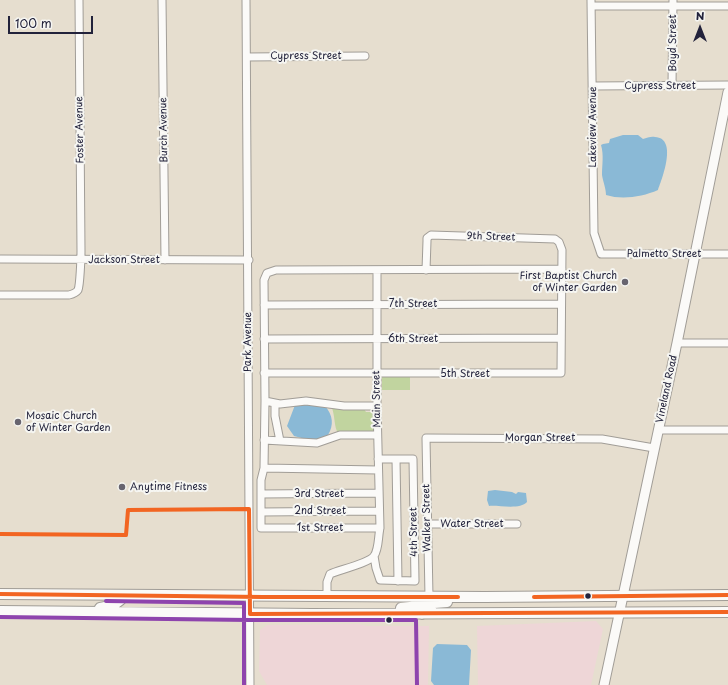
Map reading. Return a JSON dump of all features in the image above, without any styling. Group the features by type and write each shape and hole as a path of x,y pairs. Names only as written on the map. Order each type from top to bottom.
{"highway":[{"path":"0,594 485,598 728,595"},
{"path":"87,612 114,605 125,596"},
{"path":"370,613 380,609 419,606 429,597"},
{"path":"422,614 434,603 485,598"},
{"path":"0,611 250,614 728,612"}],"main road":[{"name":"Vineland Road","path":"604,685 677,343 728,92"}],"street":[{"name":"Foster Avenue","path":"0,295 70,295 75,294 78,290 81,235 79,0"},
{"name":"Burch Avenue","path":"162,0 165,260"},
{"name":"Park Avenue","path":"246,0 250,685"},
{"path":"591,3 673,3 728,6"},
{"name":"Lakeview Avenue","path":"591,3 594,233 601,254"},
{"name":"Boyd Street","path":"672,86 673,3"},
{"name":"Cypress Street","path":"247,57 365,56"},
{"name":"Cypress Street","path":"593,86 728,85"},
{"name":"9th Street","path":"426,270 427,238 431,235 555,238 559,242 562,250 562,269"},
{"name":"Palmetto Street","path":"601,254 728,254"},
{"name":"Jackson Street","path":"0,259 248,260"},
{"path":"261,512 261,480 264,468 265,401 264,280 268,273 272,271 562,269"},
{"name":"5th Street","path":"264,373 561,373 562,269"},
{"name":"Main Street","path":"374,556 378,546 380,528 376,374 377,270"},
{"name":"7th Street","path":"264,305 561,304"},
{"name":"6th Street","path":"264,339 561,338"},
{"path":"677,343 728,343"},
{"path":"265,401 276,404 306,401 344,406 377,406"},
{"path":"276,404 275,416 280,441"},
{"path":"658,430 728,430"},
{"path":"264,440 317,443 340,435 377,435"},
{"name":"Morgan Street","path":"426,438 602,439 654,448"},
{"name":"Walker Street","path":"426,438 429,597"},
{"name":"4th Street","path":"374,556 380,580 415,581 413,459 378,459"},
{"path":"396,459 398,581"},
{"path":"264,468 378,470"},
{"name":"3rd Street","path":"261,494 378,493"},
{"name":"2nd Street","path":"261,512 379,511"},
{"name":"1st Street","path":"261,512 261,528 380,528"},
{"name":"Water Street","path":"428,524 517,524"},
{"path":"327,597 327,582 330,574 343,568 368,561 374,556"}],"shaded area":[{"path":"596,621 603,629 591,685 478,685 477,626"},
{"path":"358,624 368,626 429,626 428,685 267,685 259,671 260,630 267,625"}],"green space":[{"path":"382,376 410,376 410,390 382,390"},
{"path":"332,408 364,409 366,412 373,412 374,433 338,433"}],"water":[{"path":"623,135 638,135 643,139 655,137 662,139 666,144 667,160 658,190 632,197 612,197 606,195 602,175 603,156 601,145 609,143 610,139"},
{"path":"310,403 325,406 330,413 332,420 328,435 313,441 294,436 287,426 295,405"},
{"path":"495,490 512,492 516,494 518,492 526,493 527,502 515,507 489,506 487,500 488,491"},
{"path":"437,644 467,645 471,650 469,685 434,685 431,681 433,648"}],"transit line":[{"path":"0,534 126,535 128,510 249,509 250,614 728,612"},
{"path":"0,594 263,597 458,597"},
{"path":"534,597 728,595"},
{"path":"106,601 244,603 244,685"},
{"path":"0,617 416,620 417,685"}],"place":[{"name":"First Baptist Church of Winter Garden","path":"625,282"},
{"name":"Mosaic Church of Winter Garden","path":"18,422"},
{"name":"Anytime Fitness","path":"122,487"}]}
